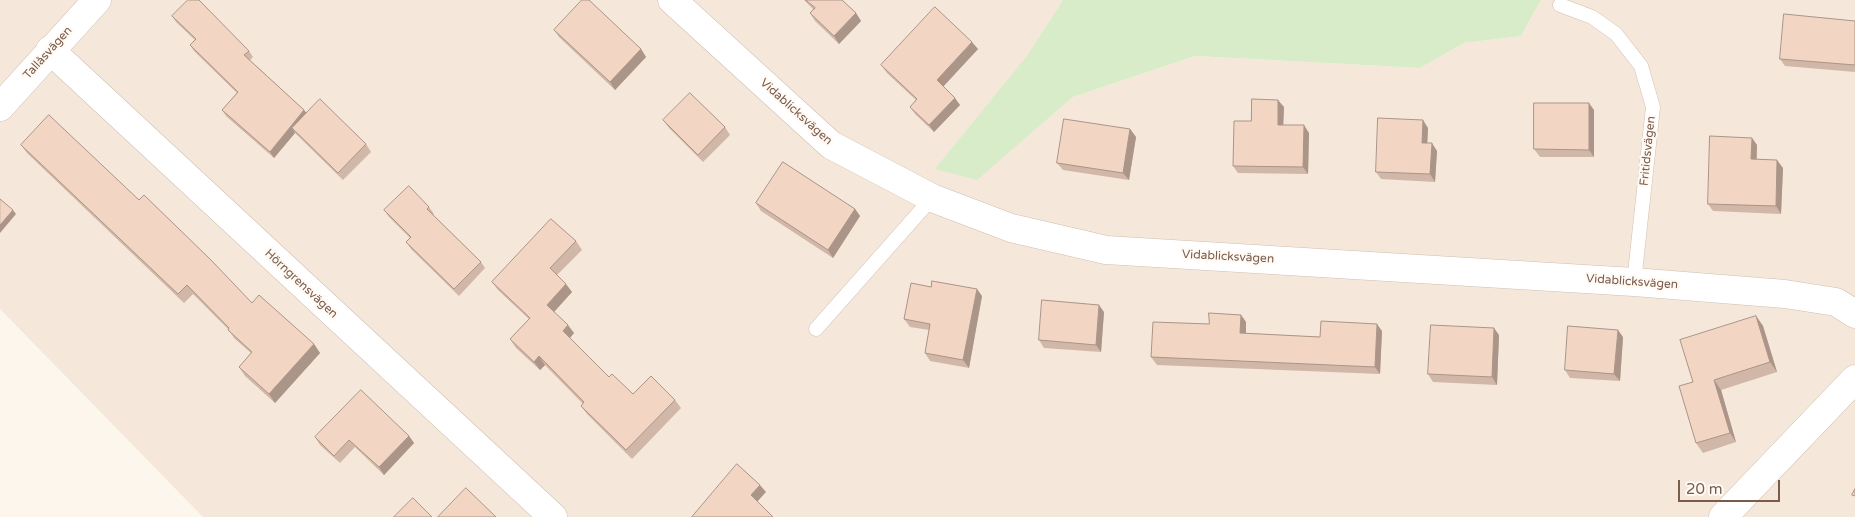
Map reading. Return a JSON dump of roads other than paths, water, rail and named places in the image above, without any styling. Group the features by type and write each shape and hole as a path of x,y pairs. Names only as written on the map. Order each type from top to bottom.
{"street":[{"name":"Tallåsvägen","path":"0,107 97,0"},
{"name":"Vidablicksvägen","path":"672,0 831,145 932,198 1011,228 1106,250 1634,282 1785,294 1836,302 1855,314"},
{"name":"Hörngrensvägen","path":"50,50 553,517"},
{"path":"1723,517 1855,379"}],"lane":[{"name":"Fritidsvägen","path":"1560,5 1592,17 1616,34 1641,66 1650,99 1652,107 1634,282"},
{"path":"816,329 932,198"}]}
